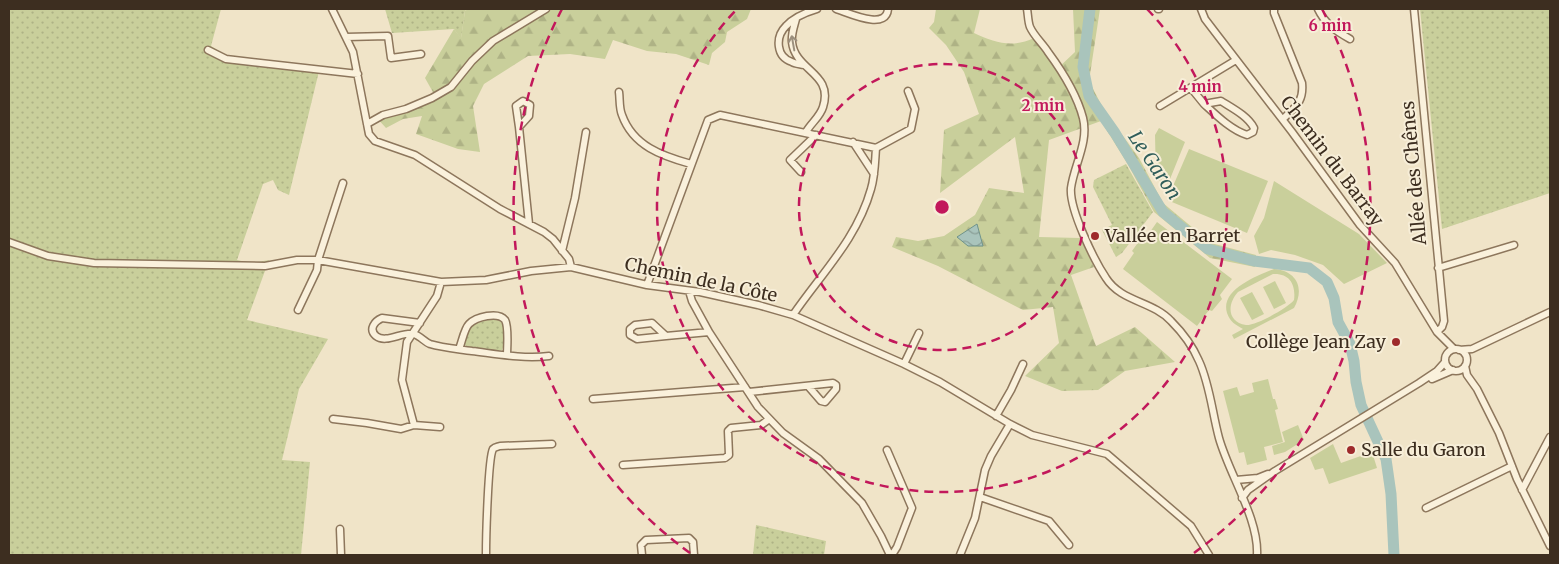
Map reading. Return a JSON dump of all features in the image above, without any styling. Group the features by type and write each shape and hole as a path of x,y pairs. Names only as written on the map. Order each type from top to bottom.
{"street":[{"path":"332,9 353,52 369,134 375,141 415,155 500,209 544,232 569,259 571,267"},
{"path":"367,124 383,115 406,109 432,98 452,87 472,60 492,41 546,9"},
{"path":"804,65 790,62 784,57 779,50 778,42 785,26 817,9"},
{"path":"836,9 875,21 883,19 888,9"},
{"path":"1027,9 1030,26 1067,81 1079,105 1085,131 1071,188 1071,202 1076,217 1106,279 1122,295 1164,313 1198,358 1206,378 1219,438 1256,533 1257,555"},
{"name":"Chemin du Barray","path":"1201,9 1205,19 1283,120 1360,225 1396,263 1437,332 1447,354"},
{"path":"1274,9 1274,14 1302,83 1303,93 1300,101 1283,120"},
{"path":"1318,9 1323,19 1335,31 1350,39"},
{"name":"Allée des Chênes","path":"1414,9 1444,321 1442,327 1437,332"},
{"path":"796,19 792,33 792,43 796,54 804,65 818,76 825,91 823,110 806,132"},
{"path":"346,37 388,36 391,58 421,54"},
{"path":"208,50 226,60 358,74"},
{"path":"1160,106 1236,60"},
{"path":"1191,88 1204,104 1217,116 1242,133 1247,135 1253,132 1254,128 1251,122 1221,101 1204,104"},
{"path":"647,285 708,120 720,115 876,148 911,129 915,109 908,91"},
{"path":"619,92 621,114 637,139 650,150 691,164"},
{"path":"519,127 529,224"},
{"path":"562,251 575,198 586,132"},
{"path":"801,172 790,160 816,135"},
{"path":"853,142 874,174"},
{"path":"793,315 811,288 829,268 855,229 871,189 876,148"},
{"path":"298,310 317,270 318,260 343,183"},
{"name":"Chemin de la Côte","path":"9,242 48,256 94,262 264,266 297,260 318,260 441,282 486,280 531,271 571,267 647,285 737,300 793,315 904,364 940,382 996,416 1032,435 1107,454 1190,526 1209,555"},
{"path":"1438,268 1514,245"},
{"path":"414,425 402,380 407,342 437,296 441,282"},
{"path":"689,291 692,301 709,332 768,420 782,433 819,460 862,503 891,555 897,547 912,508 887,450"},
{"path":"1242,498 1248,490 1275,471 1437,371 1445,362 1447,354 1457,350 1472,349 1550,312"},
{"path":"459,349 467,325 476,319 494,315 500,316 505,320 507,326 507,355"},
{"path":"420,323 382,318 376,321 373,331 382,338 412,334 430,344 459,349 535,358 548,356"},
{"path":"666,336 652,324 635,325 630,329 630,334 636,340 709,332"},
{"name":"Chemin du Barray","path":"1437,332 1457,350"},
{"path":"904,364 919,333"},
{"path":"1419,383 1460,370 1478,350 1502,336"},
{"path":"1457,350 1465,355 1467,374 1499,433 1522,490 1550,546"},
{"path":"1445,362 1446,366 1467,379 1482,399"},
{"path":"996,416 1012,390 1023,364"},
{"path":"593,399 808,386"},
{"path":"333,419 401,429 414,425 440,427"},
{"path":"624,465 725,458 729,454 728,431 731,428 761,425 768,420"},
{"path":"960,555 975,518 985,470 1010,424"},
{"path":"1522,490 1549,441"},
{"path":"486,555 490,465 493,450 495,447 500,446 552,444"},
{"path":"1426,508 1512,466"},
{"path":"1236,480 1258,478 1275,471"},
{"path":"980,497 1049,521 1069,545"},
{"path":"340,530 342,555"},
{"path":"642,555 641,545 646,540 689,538 693,542 694,555"}],"green space":[{"path":"9,9 221,9 211,46 228,57 320,67 289,195 278,190 273,180 263,184 237,260 251,263 269,260 247,320 328,339 299,389 282,460 310,462 301,555 9,555"},
{"path":"385,9 468,9 465,11 461,39 454,29 392,33"},
{"path":"468,9 751,9 747,19 727,32 725,42 712,53 709,65 676,54 647,51 613,40 605,59 570,54 528,56 484,84 473,106 480,152 458,149 416,134 422,116 403,119 386,128 375,116 412,104 434,94 425,78 454,29 461,38 465,11"},
{"path":"936,9 980,9 974,33 1004,43 1019,43 1034,38 1057,69 1075,52 1073,9 1100,9 1089,81 1104,110 1139,158 1163,203 1211,243 1256,255 1255,267 1210,258 1154,212 1101,121 1049,140 1039,237 1080,238 1094,267 1071,275 1096,346 1135,327 1175,362 1125,371 1098,390 1062,391 1025,376 1059,343 1053,307 1023,310 938,266 892,247 896,237 918,241 944,236 975,215 989,188 1024,193 1015,137 940,193 944,130 979,114 964,72 946,45 929,28 934,22"},
{"path":"1420,9 1550,9 1550,193 1442,229"},
{"path":"1159,128 1185,142 1168,184 1156,179 1155,135"},
{"path":"1189,149 1268,181 1247,233 1167,200"},
{"path":"1126,164 1153,212 1122,253 1116,257 1102,230 1112,225 1093,187 1094,180"},
{"path":"1274,181 1359,234 1387,263 1344,284 1323,265 1295,255 1271,250 1259,254 1254,236 1264,218"},
{"path":"1157,222 1232,279 1220,295 1222,299 1212,311 1209,310 1197,326 1123,269 1142,237 1145,239"},
{"path":"1274,269 1288,273 1297,282 1299,294 1294,308 1234,339 1232,335 1243,329 1228,316 1226,305 1229,297 1249,280","holes":["1273,274 1279,274 1291,281 1294,289 1294,300 1279,312 1256,323 1246,325 1235,320 1232,316 1231,307 1234,297 1238,292"]},
{"path":"1275,281 1286,303 1274,309 1263,287"},
{"path":"1252,292 1264,314 1252,320 1240,298"},
{"path":"498,319 503,325 505,338 502,350 468,348 465,345 467,333 470,329 476,323"},
{"path":"1268,379 1273,399 1275,399 1278,409 1275,410 1283,442 1264,447 1267,460 1247,465 1244,452 1239,453 1223,391 1237,387 1240,396 1254,392 1252,383"},
{"path":"1298,425 1304,440 1285,452 1274,455 1272,446 1285,442 1282,432"},
{"path":"1333,444 1341,463 1372,452 1377,468 1329,484 1323,468 1315,470 1310,458"},
{"path":"756,525 826,541 824,555 753,555"}],"water":[{"path":"977,224 983,246 968,246 957,237"}],"waterway":[{"name":"Le Garon","path":"1090,9 1083,67 1089,96 1115,133 1163,212 1208,249 1254,261 1309,268 1327,282 1334,298 1338,322 1350,344 1361,405 1386,459 1391,494 1394,555"}],"place":[{"name":"Vallée en Barret","path":"1095,236"},
{"name":"Collège Jean Zay","path":"1396,342"},
{"name":"Salle du Garon","path":"1351,450"}]}
